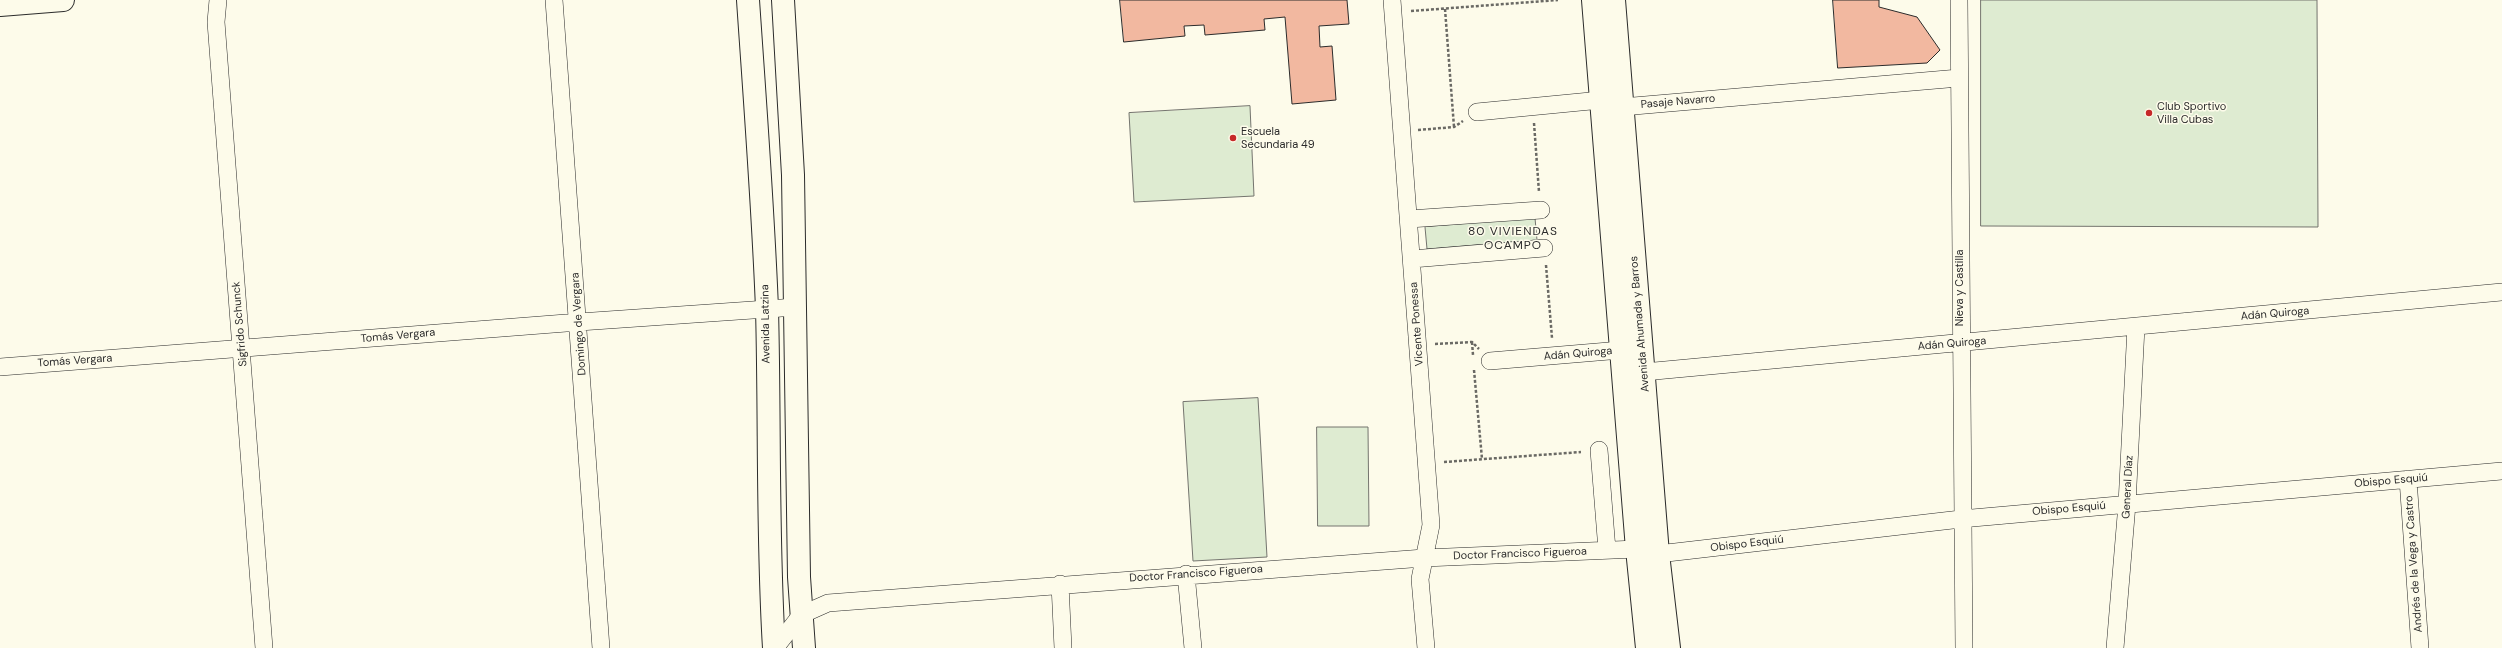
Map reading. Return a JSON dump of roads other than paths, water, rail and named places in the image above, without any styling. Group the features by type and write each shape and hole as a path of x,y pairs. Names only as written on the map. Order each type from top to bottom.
{"main road":[{"path":"0,5 63,0"},
{"name":"Avenida Latzina","path":"748,0 760,179 766,310 770,594 774,648"},
{"path":"783,0 793,175 801,615 804,648"},
{"name":"Avenida Ahumada y Barros","path":"1593,0 1637,549 1647,648"},
{"name":"Avenida Ahumada y Barros","path":"1614,0 1658,554 1668,648"}],"street":[{"name":"Sigfrido Schunck","path":"218,0 216,22 264,648"},
{"name":"Domingo de Vergara","path":"554,0 602,648"},
{"name":"Nieva y Castilla","path":"1959,0 1961,519 1964,648"},
{"name":"Vicente Ponessa","path":"1392,6 1431,525 1420,579 1426,648"},
{"name":"Pasaje Navarro","path":"1477,112 1601,100 1622,107 1959,78"},
{"path":"1409,220 1541,210"},
{"path":"1412,259 1544,248"},
{"name":"Adán Quiroga","path":"1490,361 1621,350 1644,372 2502,292"},
{"name":"Tomás Vergara","path":"0,367 579,322 796,307"},
{"name":"General Díaz","path":"2115,648 2128,504 2136,327"},
{"path":"1599,450 1607,550"},
{"name":"Obispo Esquiú","path":"1637,549 1658,554 1961,519 2502,471"},
{"name":"Andrés de la Vega y Castro","path":"2408,480 2420,648"},
{"name":"Doctor Francisco Figueroa","path":"774,648 801,615 828,603 1186,574 1424,558 1637,549"},
{"path":"1186,574 1193,648"},
{"path":"1060,584 1063,648"}],"place":[{"name":"Club Sportivo Villa Cubas","path":"2149,113"},
{"name":"Escuela Secundaria 49","path":"1233,138"}],"district":[{"name":"80 VIVIENDAS OCAMPO","path":"1513,239"}]}
